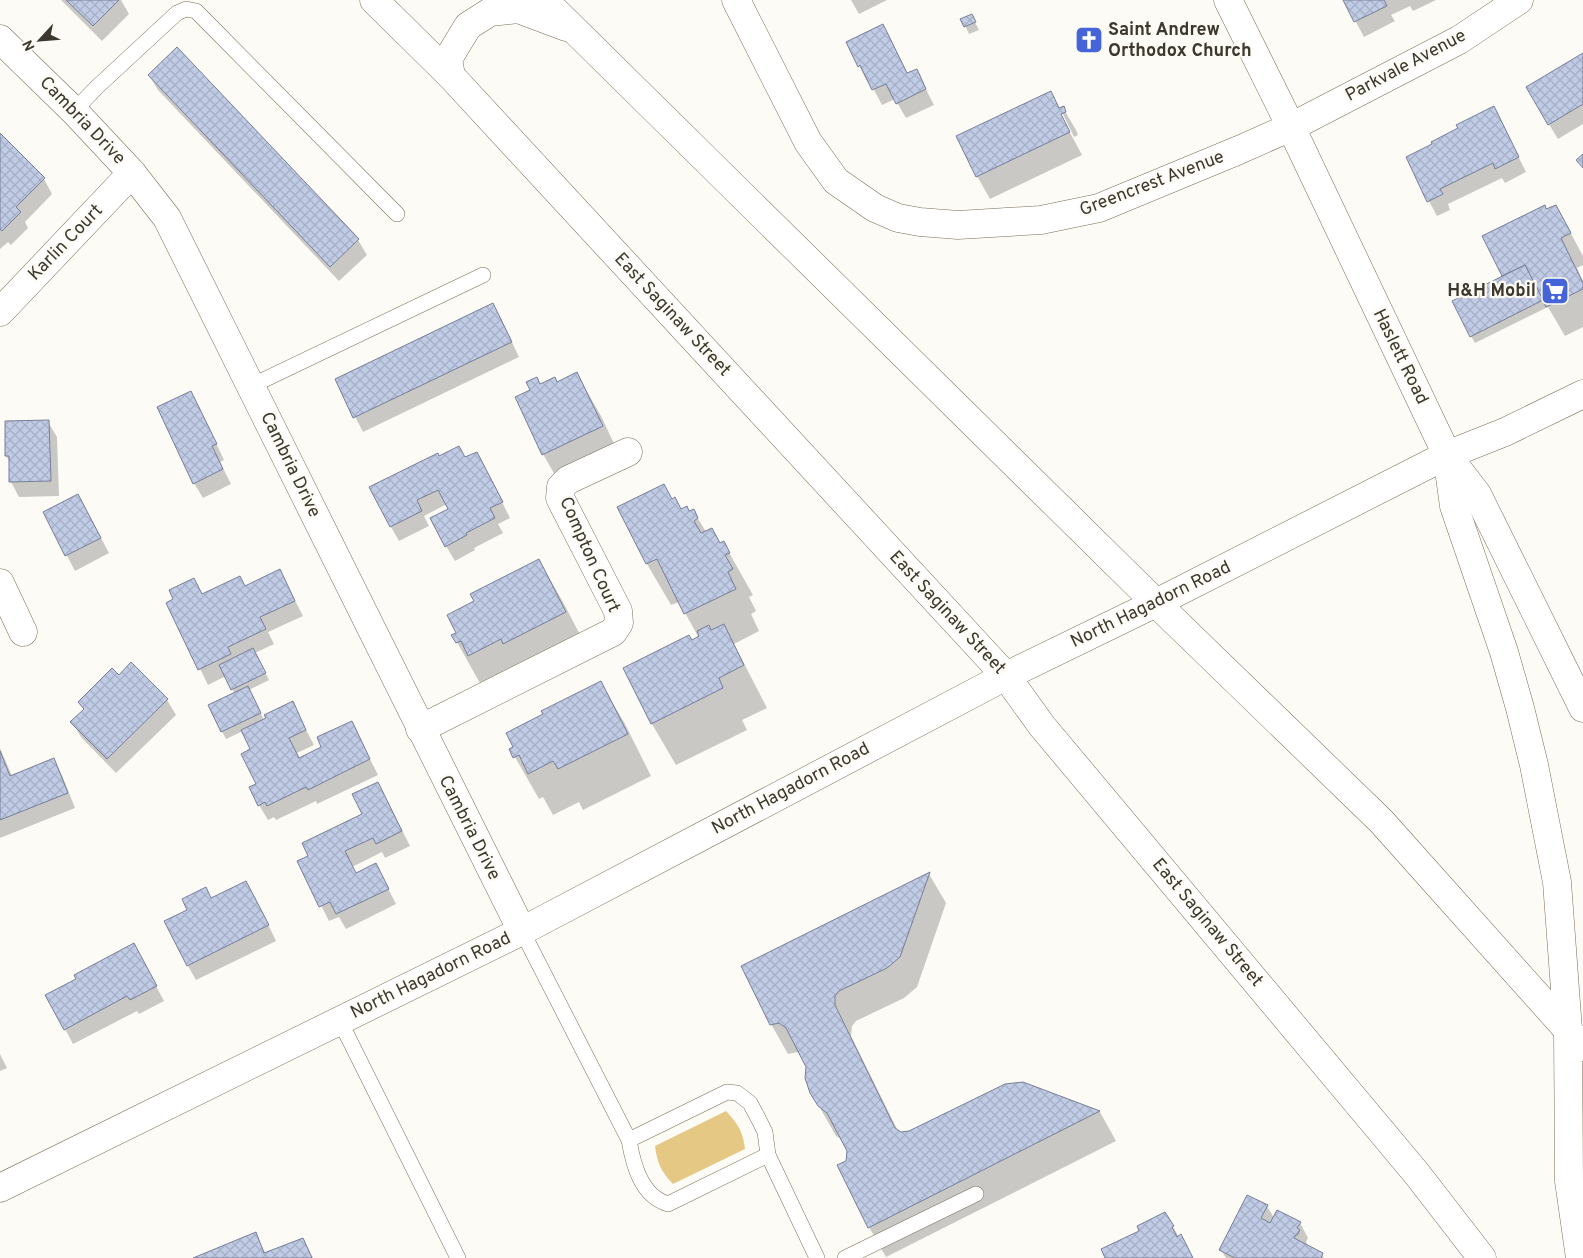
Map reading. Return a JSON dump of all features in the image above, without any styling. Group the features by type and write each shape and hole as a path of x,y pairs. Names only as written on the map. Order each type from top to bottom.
{"main road":[{"name":"East Saginaw Street","path":"374,0 451,76 1006,676 1042,726 1410,1167 1482,1258"},
{"path":"544,0 1156,603 1381,821 1576,1038"},
{"name":"Greencrest Avenue","path":"736,0 808,142 836,180 875,208 898,218 958,225 1041,220 1075,214 1099,208 1291,127"},
{"name":"Haslett Road","path":"1228,0 1291,127 1447,455 1477,494 1583,708"},
{"name":"Parkvale Avenue","path":"1291,127 1459,40 1519,0"},
{"path":"451,76 448,59 468,26 490,12 518,9 574,30"},
{"name":"Cambria Drive","path":"0,39 74,111 132,173 167,218 522,931"},
{"name":"Karlin Court","path":"0,312 132,173"},
{"name":"North Hagadorn Road","path":"0,1188 522,931 1006,676 1156,603 1447,455 1505,432 1583,394"},
{"name":"Compton Court","path":"420,729 613,632 619,623 618,611 560,498 560,487 568,480 628,452"},
{"path":"1447,455 1454,506 1504,652 1520,708 1534,765 1558,882 1576,1038 1569,1181 1580,1258"},
{"path":"0,583 23,632"}],"lane":[{"path":"74,111 176,13 186,9 196,11 397,214"},
{"path":"251,386 483,275"},
{"path":"522,931 629,1140 639,1177 653,1196 659,1201 668,1204 768,1154"},
{"path":"340,1021 458,1258"},
{"path":"629,1140 728,1092 738,1093 750,1103 765,1132 768,1154 817,1258"},
{"path":"845,1258 976,1194"}],"shaded area":[{"path":"726,1111 739,1128 745,1149 673,1184 660,1166 655,1146"}],"building":[{"path":"66,0 119,0 93,26"},
{"path":"1343,0 1384,0 1387,6 1354,22"},
{"path":"972,14 976,22 964,27 960,19"},
{"path":"883,24 907,73 917,69 926,89 896,104 886,84 872,90 846,42"},
{"path":"177,47 359,239 330,267 148,75"},
{"path":"1583,53 1583,104 1548,125 1526,87"},
{"path":"1051,91 1059,108 1064,106 1066,112 1061,114 1070,132 976,177 956,136"},
{"path":"1494,106 1519,157 1495,169 1493,163 1440,189 1443,194 1427,202 1406,157 1458,128 1456,125"},
{"path":"0,133 45,178 16,207 21,212 2,231 0,229"},
{"path":"1583,154 1583,168 1576,160"},
{"path":"1545,205 1546,209 1556,205 1571,233 1561,238 1583,283 1583,289 1546,307 1525,265 1502,276 1482,236"},
{"path":"1525,265 1543,300 1470,337 1452,301"},
{"path":"493,303 512,342 353,418 335,379"},
{"path":"577,372 603,426 542,455 515,397 530,390 526,382 537,377 540,384 555,377 557,382"},
{"path":"191,391 217,444 212,446 223,469 193,484 157,407"},
{"path":"49,420 51,481 9,482 9,456 5,456 5,421"},
{"path":"459,446 465,457 477,452 503,502 490,508 495,518 466,533 467,535 445,547 430,518 448,509 438,490 417,500 422,511 390,527 369,487 438,453 439,456"},
{"path":"664,484 672,499 675,497 681,509 687,506 689,511 694,509 698,518 694,521 701,533 712,528 720,543 724,541 730,553 725,555 733,569 728,572 736,589 684,614 657,559 646,564 617,507"},
{"path":"78,494 101,538 65,556 43,512"},
{"path":"539,559 566,612 503,644 501,639 468,656 461,641 456,643 451,635 456,633 447,615 474,601 470,594"},
{"path":"280,569 295,601 260,617 266,629 228,647 231,654 198,670 166,603 173,599 169,590 194,578 202,594 240,576 245,586"},
{"path":"724,624 744,665 719,678 723,688 651,724 623,668 689,635 692,640 699,636 697,631 709,625 711,630"},
{"path":"253,648 266,673 231,690 219,665"},
{"path":"131,662 168,699 107,759 70,722 84,709 78,702 112,668 119,675"},
{"path":"601,681 628,734 558,769 553,761 528,774 519,755 513,758 509,749 513,747 506,733 543,714 541,711"},
{"path":"248,686 261,713 221,732 208,705"},
{"path":"293,701 306,730 289,738 299,758 321,747 317,737 352,721 370,759 308,790 306,787 267,806 265,802 258,806 249,787 256,784 241,754 250,749 241,730 266,718 264,715"},
{"path":"0,751 10,776 54,758 68,793 0,820"},
{"path":"378,782 402,831 376,844 373,838 345,851 356,873 376,863 389,889 336,914 330,902 319,907 297,861 308,856 302,843 362,814 352,794"},
{"path":"930,872 900,957 887,968 839,991 835,996 835,1005 895,1128 901,1132 909,1131 1005,1084 1023,1082 1100,1111 868,1228 837,1165 846,1161 847,1151 827,1113 818,1106 810,1093 805,1078 806,1067 786,1028 779,1023 770,1025 741,966"},
{"path":"246,881 269,925 187,966 164,921 187,910 182,899 206,887 211,898"},
{"path":"134,943 157,986 130,1000 127,996 64,1030 45,995 76,979 74,975"},
{"path":"1247,1195 1268,1205 1261,1218 1270,1223 1277,1210 1301,1222 1297,1228 1300,1230 1294,1238 1323,1253 1321,1258 1235,1258 1219,1250"},
{"path":"1165,1212 1174,1226 1172,1227 1177,1237 1181,1234 1193,1258 1105,1258 1101,1249 1139,1231 1137,1226"},
{"path":"256,1232 264,1253 303,1238 312,1258 193,1258"}],"place":[{"name":"Saint Andrew Orthodox Church","path":"1089,40"},
{"name":"H&H Mobil","path":"1555,291"}]}
